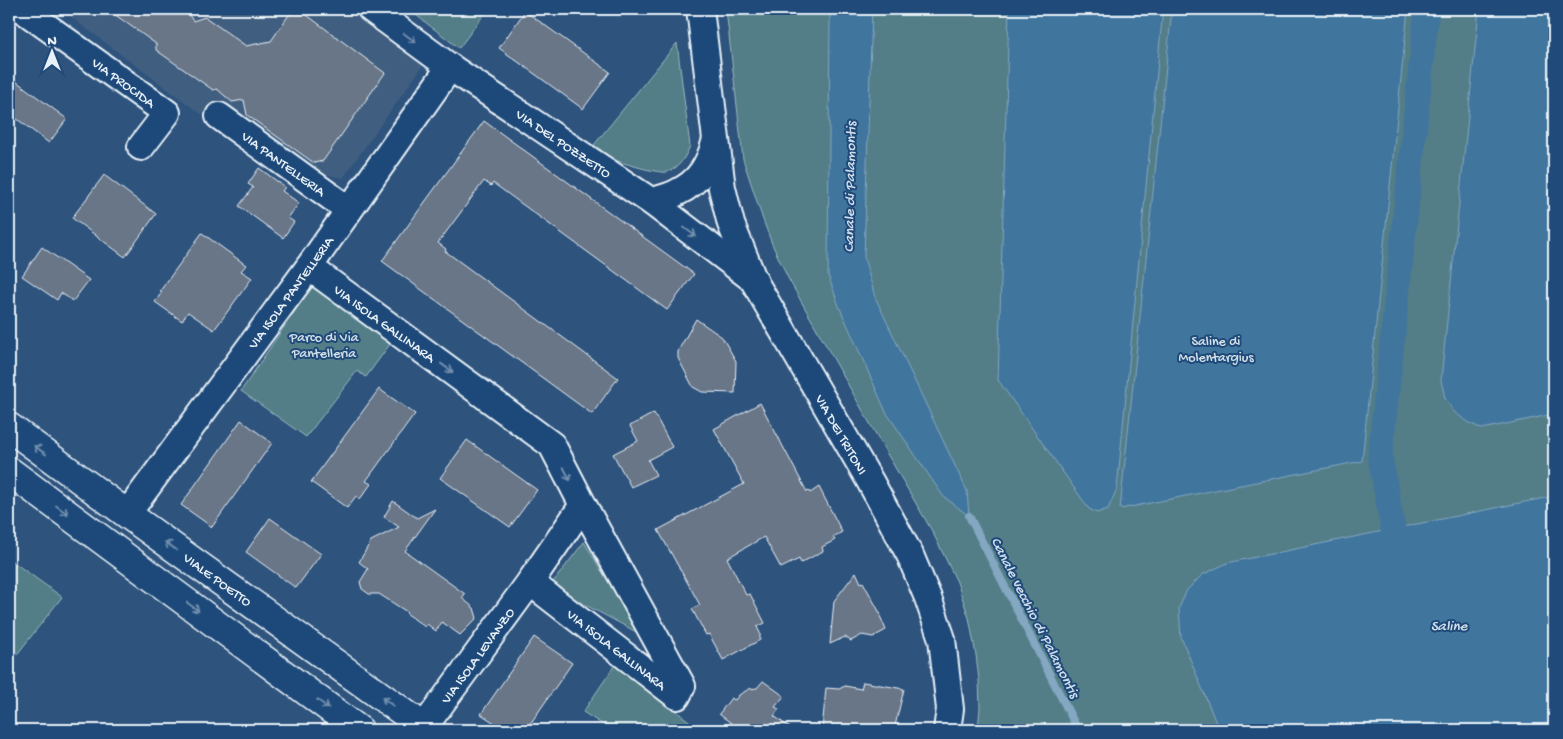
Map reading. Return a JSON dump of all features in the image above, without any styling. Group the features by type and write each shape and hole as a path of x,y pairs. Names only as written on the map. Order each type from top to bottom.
{"main road":[{"name":"VIALE POETTO","path":"9,427 426,729"},
{"path":"9,471 359,730"}],"street":[{"name":"VIA PROCIDA","path":"22,9 167,112 141,147"},
{"name":"VIA DEL POZZETTO","path":"371,9 450,67 652,202 754,281"},
{"name":"VIA DEI TRITONI","path":"700,9 715,143 722,188 731,224 754,281 870,481 910,556 928,598 942,639 950,709 947,730"},
{"name":"VIA ISOLA PANTELLERIA","path":"127,514 309,267 450,67"},
{"name":"VIA PANTELLERIA","path":"219,116 349,210"},
{"name":"VIA DEI TRITONI","path":"652,202 677,193 691,184 702,173 711,159 715,143"},
{"name":"VIA ISOLA GALLINARA","path":"309,267 552,445 682,686 677,696 530,582"},
{"path":"530,582 583,505"},
{"name":"VIA ISOLA LEVANZO","path":"426,729 530,582"}],"shaded area":[{"path":"60,9 352,9 426,61 343,178 324,174 222,103 201,114"}],"green space":[{"path":"408,9 488,9 459,48"},
{"name":"Saline di Molentargius","path":"726,9 1554,9 1554,730 978,730 980,707 976,655 969,618 957,582 932,531 788,278 762,217 743,159"},
{"path":"677,43 690,146 682,162 672,170 663,172 649,170 613,159 594,145"},
{"name":"Parco di Via Pantelleria","path":"313,284 393,340 366,377 357,371 306,437 241,391"},
{"path":"584,542 640,634 550,586"},
{"path":"9,559 62,597 15,657 9,653"},
{"path":"615,665 701,730 611,730 583,712"}],"water":[{"name":"Canale di Palamontis","path":"830,9 872,9 864,257 875,297 967,491 969,516 943,496 886,412 839,306 828,275"},
{"path":"1009,9 1163,9 1117,489 1108,509 1097,513 1089,509 998,380"},
{"path":"1172,9 1408,9 1362,461 1120,509"},
{"path":"1479,9 1554,9 1554,414 1482,429 1454,412 1445,398 1441,380"},
{"name":"Saline","path":"1554,496 1554,730 1219,730 1181,637 1179,608 1187,590 1202,575 1227,563"}],"building":[{"path":"107,9 185,9 193,21 205,17 246,46 271,41 291,12 300,10 385,73 323,161 314,163 247,115 244,100 232,102 217,89 213,90 156,50 156,44"},
{"path":"525,11 610,72 583,109 499,48"},
{"path":"9,76 67,119 49,143 9,113"},
{"path":"484,121 694,274 667,310 493,183 491,186 484,181 438,243 446,249 445,251 618,378 592,414 382,261"},
{"path":"259,168 285,187 282,191 299,203 288,218 294,222 283,238 239,206 253,187 248,184"},
{"path":"104,175 156,214 125,257 72,218"},
{"path":"202,233 246,265 241,271 252,278 214,330 188,312 182,321 155,302 162,292 160,291"},
{"path":"42,247 89,280 73,301 61,293 57,300 22,276"},
{"path":"696,319 722,337 736,361 735,393 702,392 693,387 678,358 678,351"},
{"path":"379,389 415,414 366,481 371,484 360,499 356,496 347,508 311,482"},
{"path":"760,403 807,492 809,491 810,493 819,487 842,532 833,537 835,540 822,547 823,551 801,563 799,559 781,568 764,537 727,558 746,595 750,594 765,623 757,627 760,633 760,640 723,660 709,634 706,635 692,609 700,605 658,530 744,484 714,429"},
{"path":"654,413 672,447 648,460 656,475 631,487 613,454 638,441 630,426"},
{"path":"241,420 272,443 212,527 181,505"},
{"path":"467,440 537,490 510,527 440,478"},
{"path":"393,501 417,518 435,509 405,551 465,594 462,598 474,608 477,618 460,635 442,622 436,631 427,624 425,627 407,612 379,594 369,594 362,589 360,582 368,569 359,562 371,541 399,527 384,517"},
{"path":"270,518 321,554 296,588 246,552"},
{"path":"856,572 881,615 886,630 873,637 862,635 851,641 845,637 830,644 834,601"},
{"path":"534,637 572,663 526,730 505,730 481,714"},
{"path":"763,681 784,696 775,707 779,709 774,716 793,730 736,730 735,726 719,714 731,698 735,700 749,689 757,688"},
{"path":"863,682 904,689 894,730 822,730 826,688 839,689 845,686 861,689"}],"waterway":[{"path":"1393,529 1380,457 1427,9"},
{"name":"Canale vecchio di Palamontis","path":"969,516 1078,730"}]}
